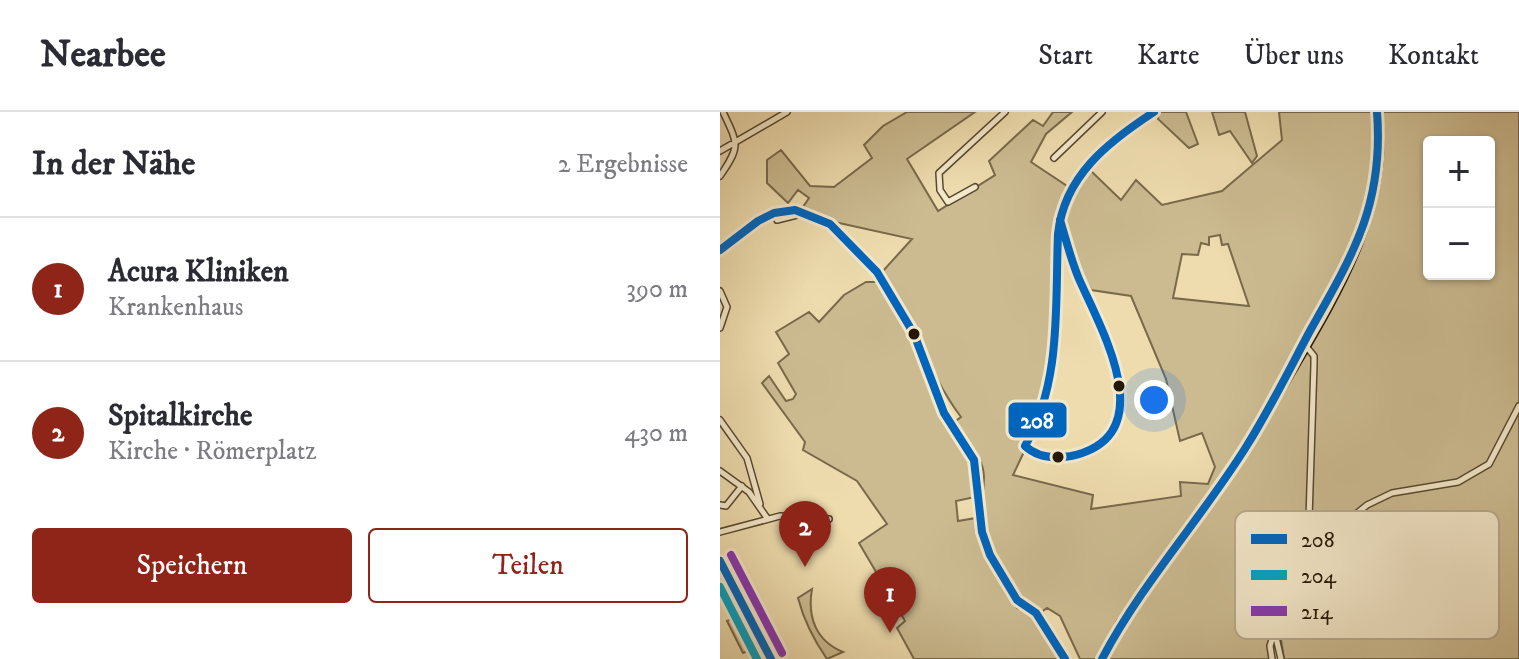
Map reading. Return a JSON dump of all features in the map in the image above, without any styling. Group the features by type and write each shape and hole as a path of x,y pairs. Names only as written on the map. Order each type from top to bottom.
{"main road":[{"path":"1268,411 1355,251 1370,214 1379,162 1377,112"},
{"path":"1102,659 1121,623"}],"street":[{"path":"720,176 736,151 737,142 723,112"},
{"path":"720,151 787,112"},
{"path":"975,187 948,202 939,182 943,168 1005,112"},
{"path":"1054,158 1102,112"},
{"path":"1060,220 1077,275 1113,353 1121,414 1102,442 1086,453 1049,456 1029,452 1025,446 1043,412 1056,303 1060,220 1070,188 1128,128 1154,112"},
{"path":"720,250 774,213 788,209 830,224 877,272 898,304 931,370 944,413 974,460 980,522 990,555 1017,600 1036,613 1065,659"},
{"path":"777,220 806,214"},
{"path":"720,291 727,307 720,328"},
{"path":"1304,345 1311,351 1314,364 1309,511"},
{"path":"1360,511 1392,493 1458,482 1489,464 1519,406"},
{"path":"720,420 747,458 767,518"},
{"path":"720,437 728,432"},
{"path":"720,471 742,486 760,504"},
{"path":"723,506 742,486"},
{"path":"749,492 754,486"},
{"path":"720,532 767,518 829,519"},
{"path":"720,561 771,659"},
{"path":"1272,659 1270,646 1273,639"},
{"path":"1276,639 1281,659"}],"shaded area":[{"path":"907,112 975,112 907,159 938,211 995,175 989,161 1033,120 1043,126 1053,112 1072,112 1046,134 1031,162 1070,188 1066,201 1090,170 1121,200 1136,180 1162,205 1222,191 1282,140 1279,112 1519,112 1519,659 1284,659 1281,639 1499,639 1499,511 1235,511 1235,639 1272,639 1272,659 1080,659 1060,616 1047,608 1040,613 1029,604 1002,569 989,541 982,513 984,475 981,463 953,423 961,417 939,382 882,272 912,239 830,221 803,207 809,198 798,190 788,203 767,183 767,160 781,150 810,186 834,187 872,158 864,145 883,126","holes":["1063,209 1074,260 1091,290 1131,296 1166,379 1180,441 1202,433 1215,467 1208,484 1180,482 1181,496 1091,509 1093,495 1013,475 1043,412","1220,235 1222,245 1228,244 1249,306 1173,298 1182,254 1198,255 1201,243 1209,245 1209,237"]},
{"path":"1159,112 1186,112 1198,144 1189,148 1158,119"},
{"path":"1212,112 1245,112 1257,156 1252,163 1230,131 1219,135"},
{"path":"866,282 878,282 908,330 941,414 972,462 975,497 956,501 958,521 976,518 987,555 1017,608 1028,610 1059,659 914,659 897,628 905,621 859,543 887,524 857,481 803,450 805,442 762,383 769,376 786,401 793,399 796,394 778,363 789,354 776,332 809,312 819,322 844,295"},
{"path":"812,589 811,609 816,627 826,641 843,652 827,659 810,630 798,598"},
{"path":"745,613 760,647 743,653 727,621"}],"tunnel":[{"path":"1121,623 1219,489 1268,411"}],"transit line":[{"name":"208","path":"1060,220 1062,227 1067,242 1076,272 1111,353 1120,405 1114,427 1099,445 1071,456 1052,457 1035,453 1025,446 1037,421 1051,369 1058,234 1062,213 1069,195 1091,162 1154,112"},
{"name":"208","path":"1102,659 1135,604 1246,447 1353,251 1371,201 1376,174 1377,112"},
{"name":"208","path":"720,250 758,221 774,213 795,210 830,224 877,272 914,334 944,413 974,460 982,532 990,555 1017,600 1036,613 1065,659"},
{"name":"214","path":"731,555 782,653"},
{"name":"208","path":"720,561 771,659"},
{"name":"204","path":"720,587 757,659"}],"place":[{"name":"Spitalkirche","path":"805,567"},
{"name":"Acura Kliniken","path":"890,633"}]}
